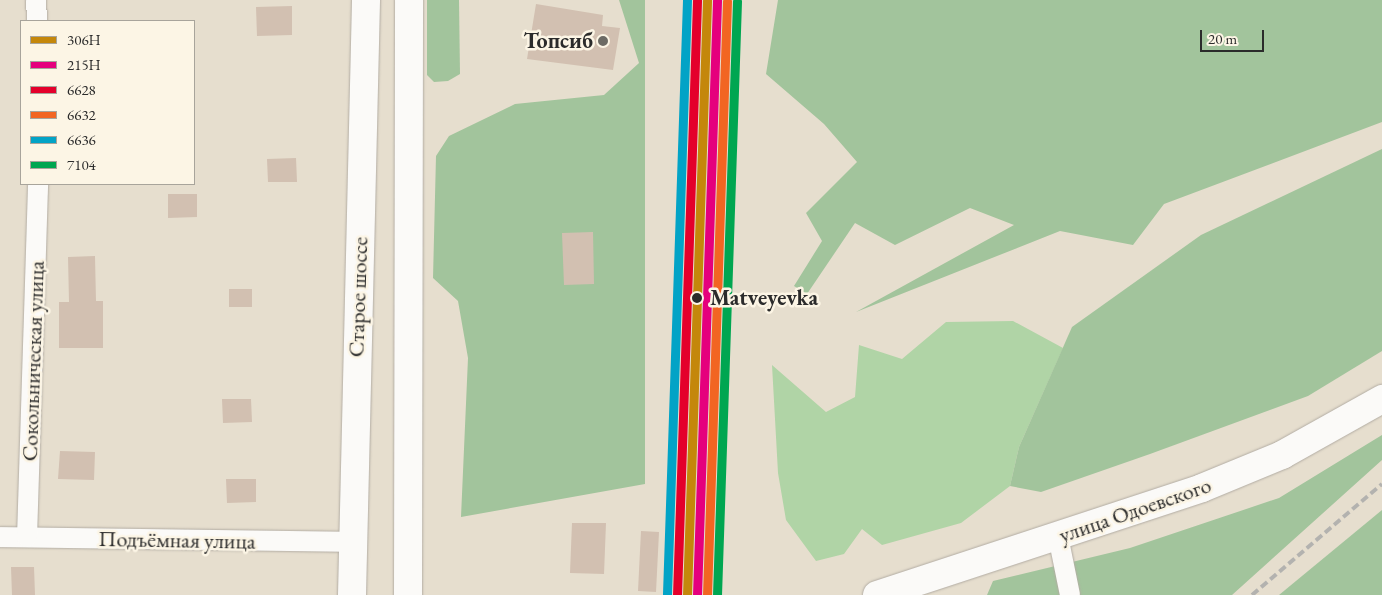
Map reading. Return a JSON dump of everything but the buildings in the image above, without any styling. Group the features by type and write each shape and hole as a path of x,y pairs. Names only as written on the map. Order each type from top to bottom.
{"main road":[{"name":"Старое шоссе","path":"352,595 366,0"},
{"path":"408,595 409,0"},
{"name":"улица Одоевского","path":"877,595 1202,488 1282,456 1382,399"}],"street":[{"path":"36,0 37,20"},
{"name":"Сокольническая улица","path":"27,537 38,185"},
{"path":"1058,536 1070,595"},
{"name":"Подъёмная улица","path":"0,537 353,542"}],"green space":[{"path":"427,0 459,0 460,74 448,81 434,82 427,75"},
{"path":"619,0 645,0 645,484 461,517 468,358 458,301 433,278 436,156 449,136 515,104 604,95 639,63"},
{"path":"778,0 1382,0 1382,122 1164,204 1133,245 1060,231 856,312 1014,225 970,208 895,245 855,223 807,294 794,286 822,241 806,213 857,162 824,124 766,74"},
{"path":"1382,149 1382,351 1308,396 1150,454 1041,492 1010,486 1019,447 1072,327 1201,235"},
{"path":"1013,321 1063,348 1019,447 1010,486 961,523 882,545 862,529 844,554 816,561 786,520 778,473 772,365 826,412 855,397 859,345 902,359 946,322"},
{"path":"1382,435 1382,460 1232,595 987,595 993,581 1130,548 1279,498"},
{"path":"1382,510 1382,595 1279,595"}],"railway":[{"path":"1252,595 1382,484"}],"transit line":[{"name":"6636","path":"667,594 687,0"},
{"name":"6628","path":"677,595 697,0"},
{"name":"306Н","path":"687,595 707,0"},
{"name":"215Н","path":"697,595 717,0"},
{"name":"6632","path":"707,595 727,1"},
{"name":"7104","path":"717,595 737,1"}],"place":[{"name":"Топсиб","path":"603,41"},
{"name":"Matveyevka","path":"697,298"}]}
